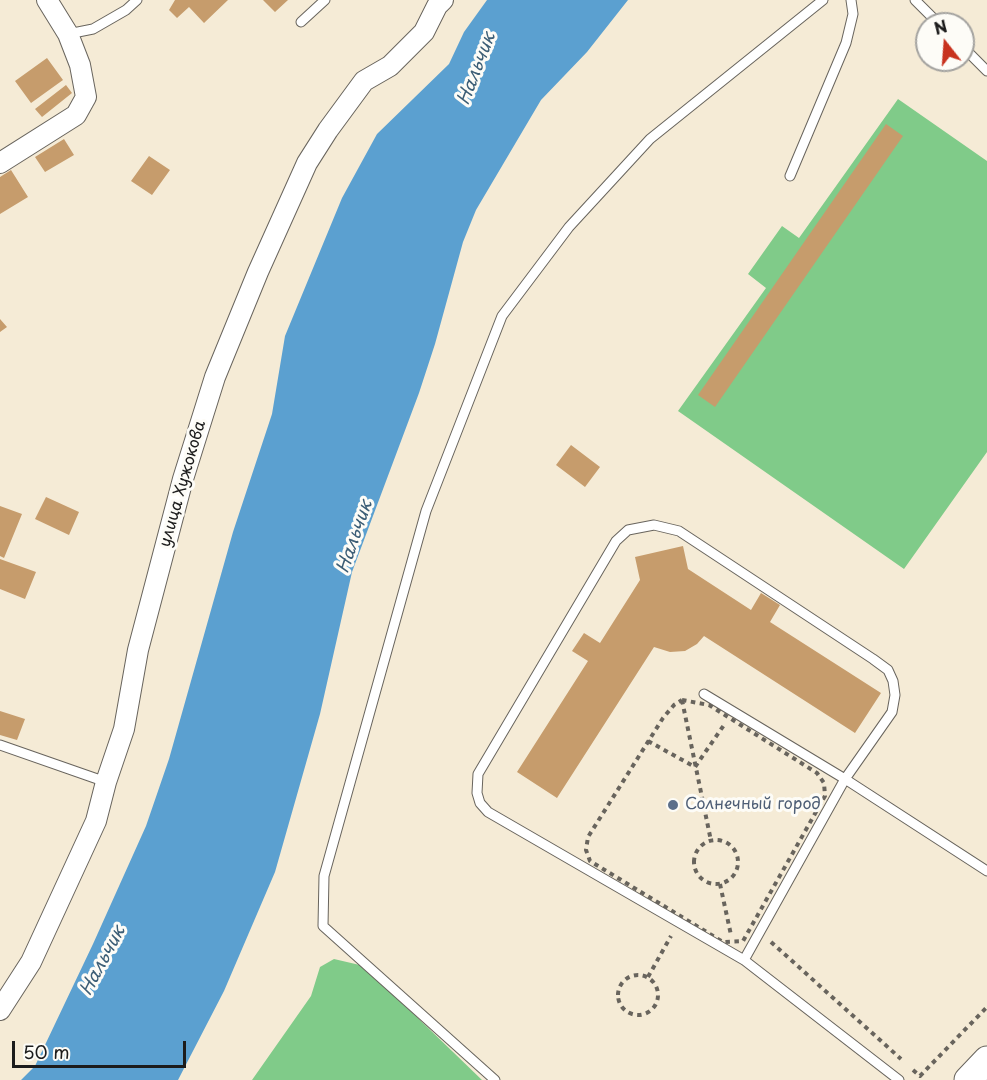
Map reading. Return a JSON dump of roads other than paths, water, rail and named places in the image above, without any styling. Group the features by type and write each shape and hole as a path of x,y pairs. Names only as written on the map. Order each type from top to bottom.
{"street":[{"path":"0,163 76,115 86,97 80,65 68,34 47,0"},
{"name":"улица Хужокова","path":"0,1010 31,962 96,821 124,729 138,650 183,479 215,377 258,273 308,164 328,130 364,81 390,66 424,33 437,6 443,0"}],"lane":[{"path":"68,34 93,30 126,10 137,0"},
{"path":"301,22 325,0"},
{"path":"495,1080 323,926 324,876 426,511 502,316 569,227 650,139 823,0"},
{"path":"790,176 846,43 853,14 851,0"},
{"path":"915,0 927,12"},
{"path":"975,59 987,71"},
{"path":"744,960 845,779 892,712 895,696 888,670 679,531 654,525 637,528 622,534 478,774 477,793 480,802 488,812 681,919 744,960 899,1080"},
{"path":"704,694 845,779 987,871"},
{"path":"0,745 106,782"}],"water":[{"name":"Нальчик","path":"487,0 628,0 587,52 541,100 476,210 463,242 419,393 352,572 320,714 275,872 224,991 178,1080 21,1080 35,1066 146,826 169,759 233,532 272,414 285,336 342,198 377,134 449,64 464,32"}],"place":[{"name":"Солнечный город","path":"673,805"}]}
